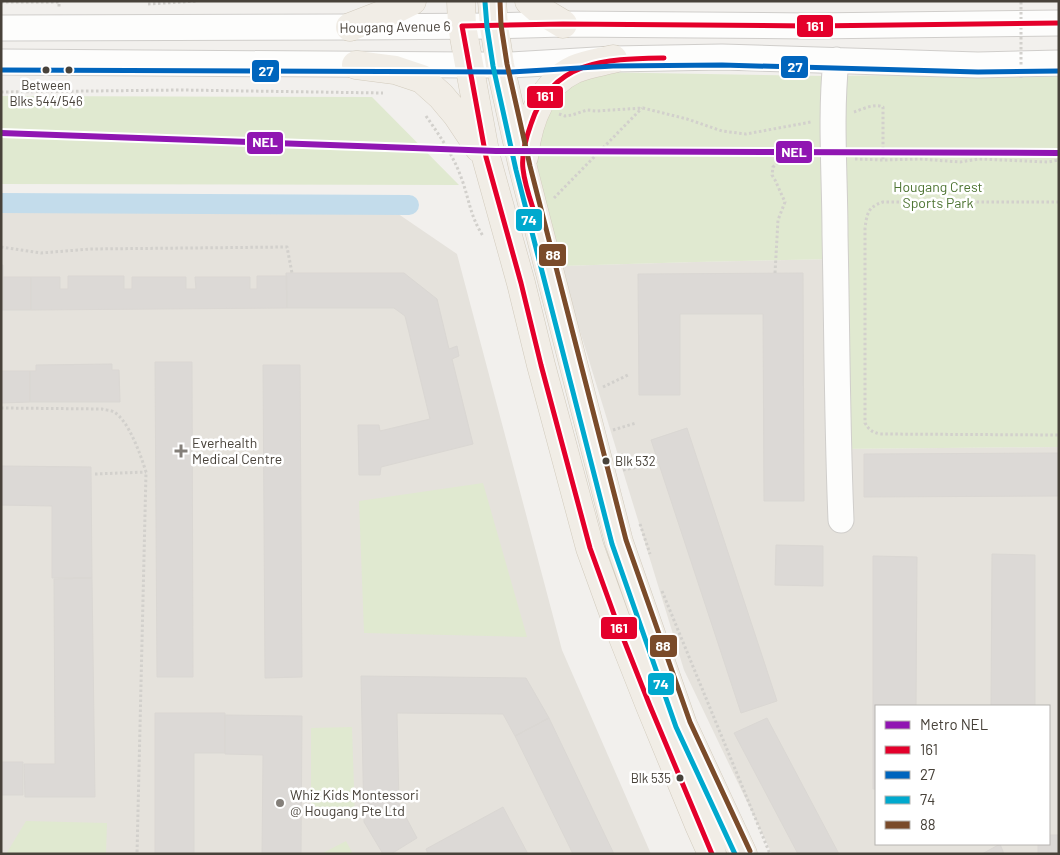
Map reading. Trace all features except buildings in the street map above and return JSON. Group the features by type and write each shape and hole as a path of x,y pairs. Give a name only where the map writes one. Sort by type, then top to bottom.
{"main road":[{"path":"350,27 412,1"},
{"path":"529,1 538,9 563,24"},
{"path":"461,14 486,157 590,548 650,706 712,854"},
{"path":"493,14 500,65 523,168 619,542 683,725 743,854"},
{"path":"523,168 528,131 539,103 550,88 578,68 613,59"},
{"path":"356,65 395,70 422,79 441,96 457,115 486,157"}],"street":[{"name":"Hougang Avenue 6","path":"1,28 350,27 461,14 493,14 563,24 811,26 987,12 1059,23"},
{"path":"4,73 356,65 500,65 613,59 722,57 978,65 1059,63"},
{"path":"836,60 832,119 841,520"}],"path":[{"path":"1,2 59,2 59,9"},
{"path":"1021,2 1021,78"},
{"path":"4,73 6,92"},
{"path":"1,92 181,90 384,93"},
{"path":"556,113 565,116 586,110 643,108 722,131 746,134 832,119 876,105 883,107 883,160"},
{"path":"550,191 552,200 643,108"},
{"path":"775,273 778,220 786,202 772,175 772,167 779,162 834,158 883,160 920,158 960,162 979,159 1048,162 1059,160"},
{"path":"1059,202 883,202 870,208 865,228 865,423 868,429 880,434 1059,435"},
{"path":"1,248 41,253 90,249 287,247 292,273"},
{"path":"602,387 630,374"},
{"path":"1,408 102,409 114,412 125,424 137,446 146,472 137,854"},
{"path":"610,422 614,438"},
{"path":"612,430 636,423"},
{"path":"620,462 625,479"},
{"path":"622,470 649,464"},
{"path":"95,474 146,472"},
{"path":"637,516 652,562"},
{"path":"662,589 770,854"}],"shaded area":[{"path":"391,209 457,254 562,650 651,854 1,854 1,211"},
{"path":"836,259 838,449 1059,447 1059,854 772,854 684,670 560,266"}],"green space":[{"name":"Hougang Crest Sports Park","path":"592,72 825,76 1059,73 1059,447 838,449 835,259 560,266 532,166 553,99"},
{"path":"1,96 372,97 459,185 1,184"},
{"path":"483,483 527,637 364,633 359,501"},
{"path":"352,727 355,819 311,817 311,728"},
{"path":"26,821 107,823 106,854 6,854"},
{"path":"346,841 353,854 321,854"}],"waterway":[{"path":"1,203 409,205"}],"metro line":[{"name":"NEL","path":"1,133 496,151 1059,153"}],"transit line":[{"name":"88","path":"500,1 501,25 507,64 530,166 626,540 690,722 750,851"},
{"name":"74","path":"485,2 493,66 516,170 612,544 676,727 735,854"},
{"name":"161","path":"712,854 650,706 590,548 486,157 462,26 563,24 811,26 1059,23"},
{"name":"161","path":"537,221 524,176 523,152 529,129 540,103 553,86 567,75 584,67 602,62 664,58"},
{"name":"27","path":"1,70 511,72 613,66 722,65 978,72 1059,71"}],"place":[{"name":"Between Blks 544/546","path":"46,70"},
{"name":"Everhealth Medical Centre","path":"181,451"},
{"name":"Blk 532","path":"606,461"},
{"name":"Blk 535","path":"680,778"},
{"name":"Whiz Kids Montessori @ Hougang Pte Ltd","path":"280,803"}]}
